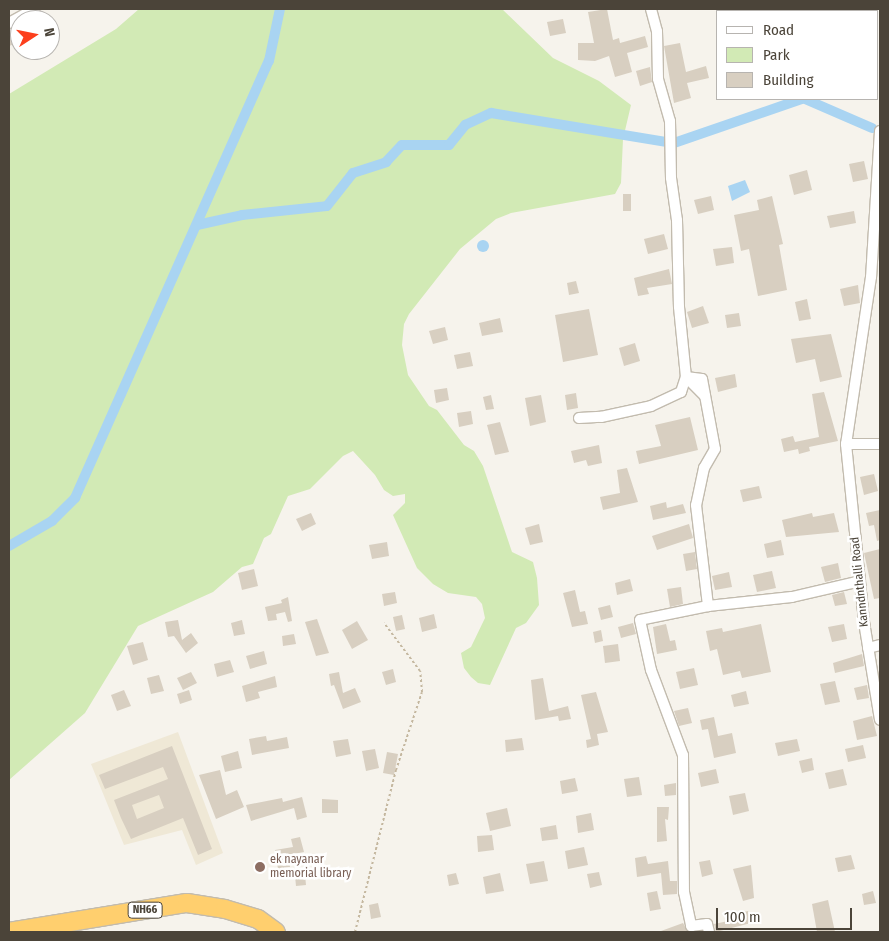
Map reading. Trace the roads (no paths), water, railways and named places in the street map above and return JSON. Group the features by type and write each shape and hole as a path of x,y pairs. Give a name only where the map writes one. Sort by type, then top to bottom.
{"highway":[{"name":"NH66","path":"9,932 187,903 225,909 258,919 276,932"}],"street":[{"path":"9,23 34,9"},
{"path":"579,418 601,417 652,406 681,392 686,377 679,307 677,220 671,178 670,121 658,79 657,31 651,9"},
{"name":"Kanndnthalli Road","path":"880,131 871,277 846,444 868,648 880,720"},
{"path":"686,377 702,379 715,449 704,468 696,505 708,606"},
{"path":"846,444 880,444"},
{"path":"709,932 707,924 691,926 684,892 683,755 651,670 640,620 708,606 792,597 860,581"},
{"path":"868,648 880,645"}],"water":[{"path":"745,180 750,192 732,201 728,186"},
{"path":"483,240 489,246 483,252 477,246"}],"waterway":[{"path":"9,546 52,521 75,498 269,61 280,9"},
{"path":"674,143 799,100"},
{"path":"807,100 872,128"},
{"path":"197,225 242,215 327,206 353,173 386,162 402,145 449,145 465,125 491,113 666,142"},
{"path":"649,138 663,141"}],"place":[{"name":"ek nayanar memorial library","path":"260,867"}]}
